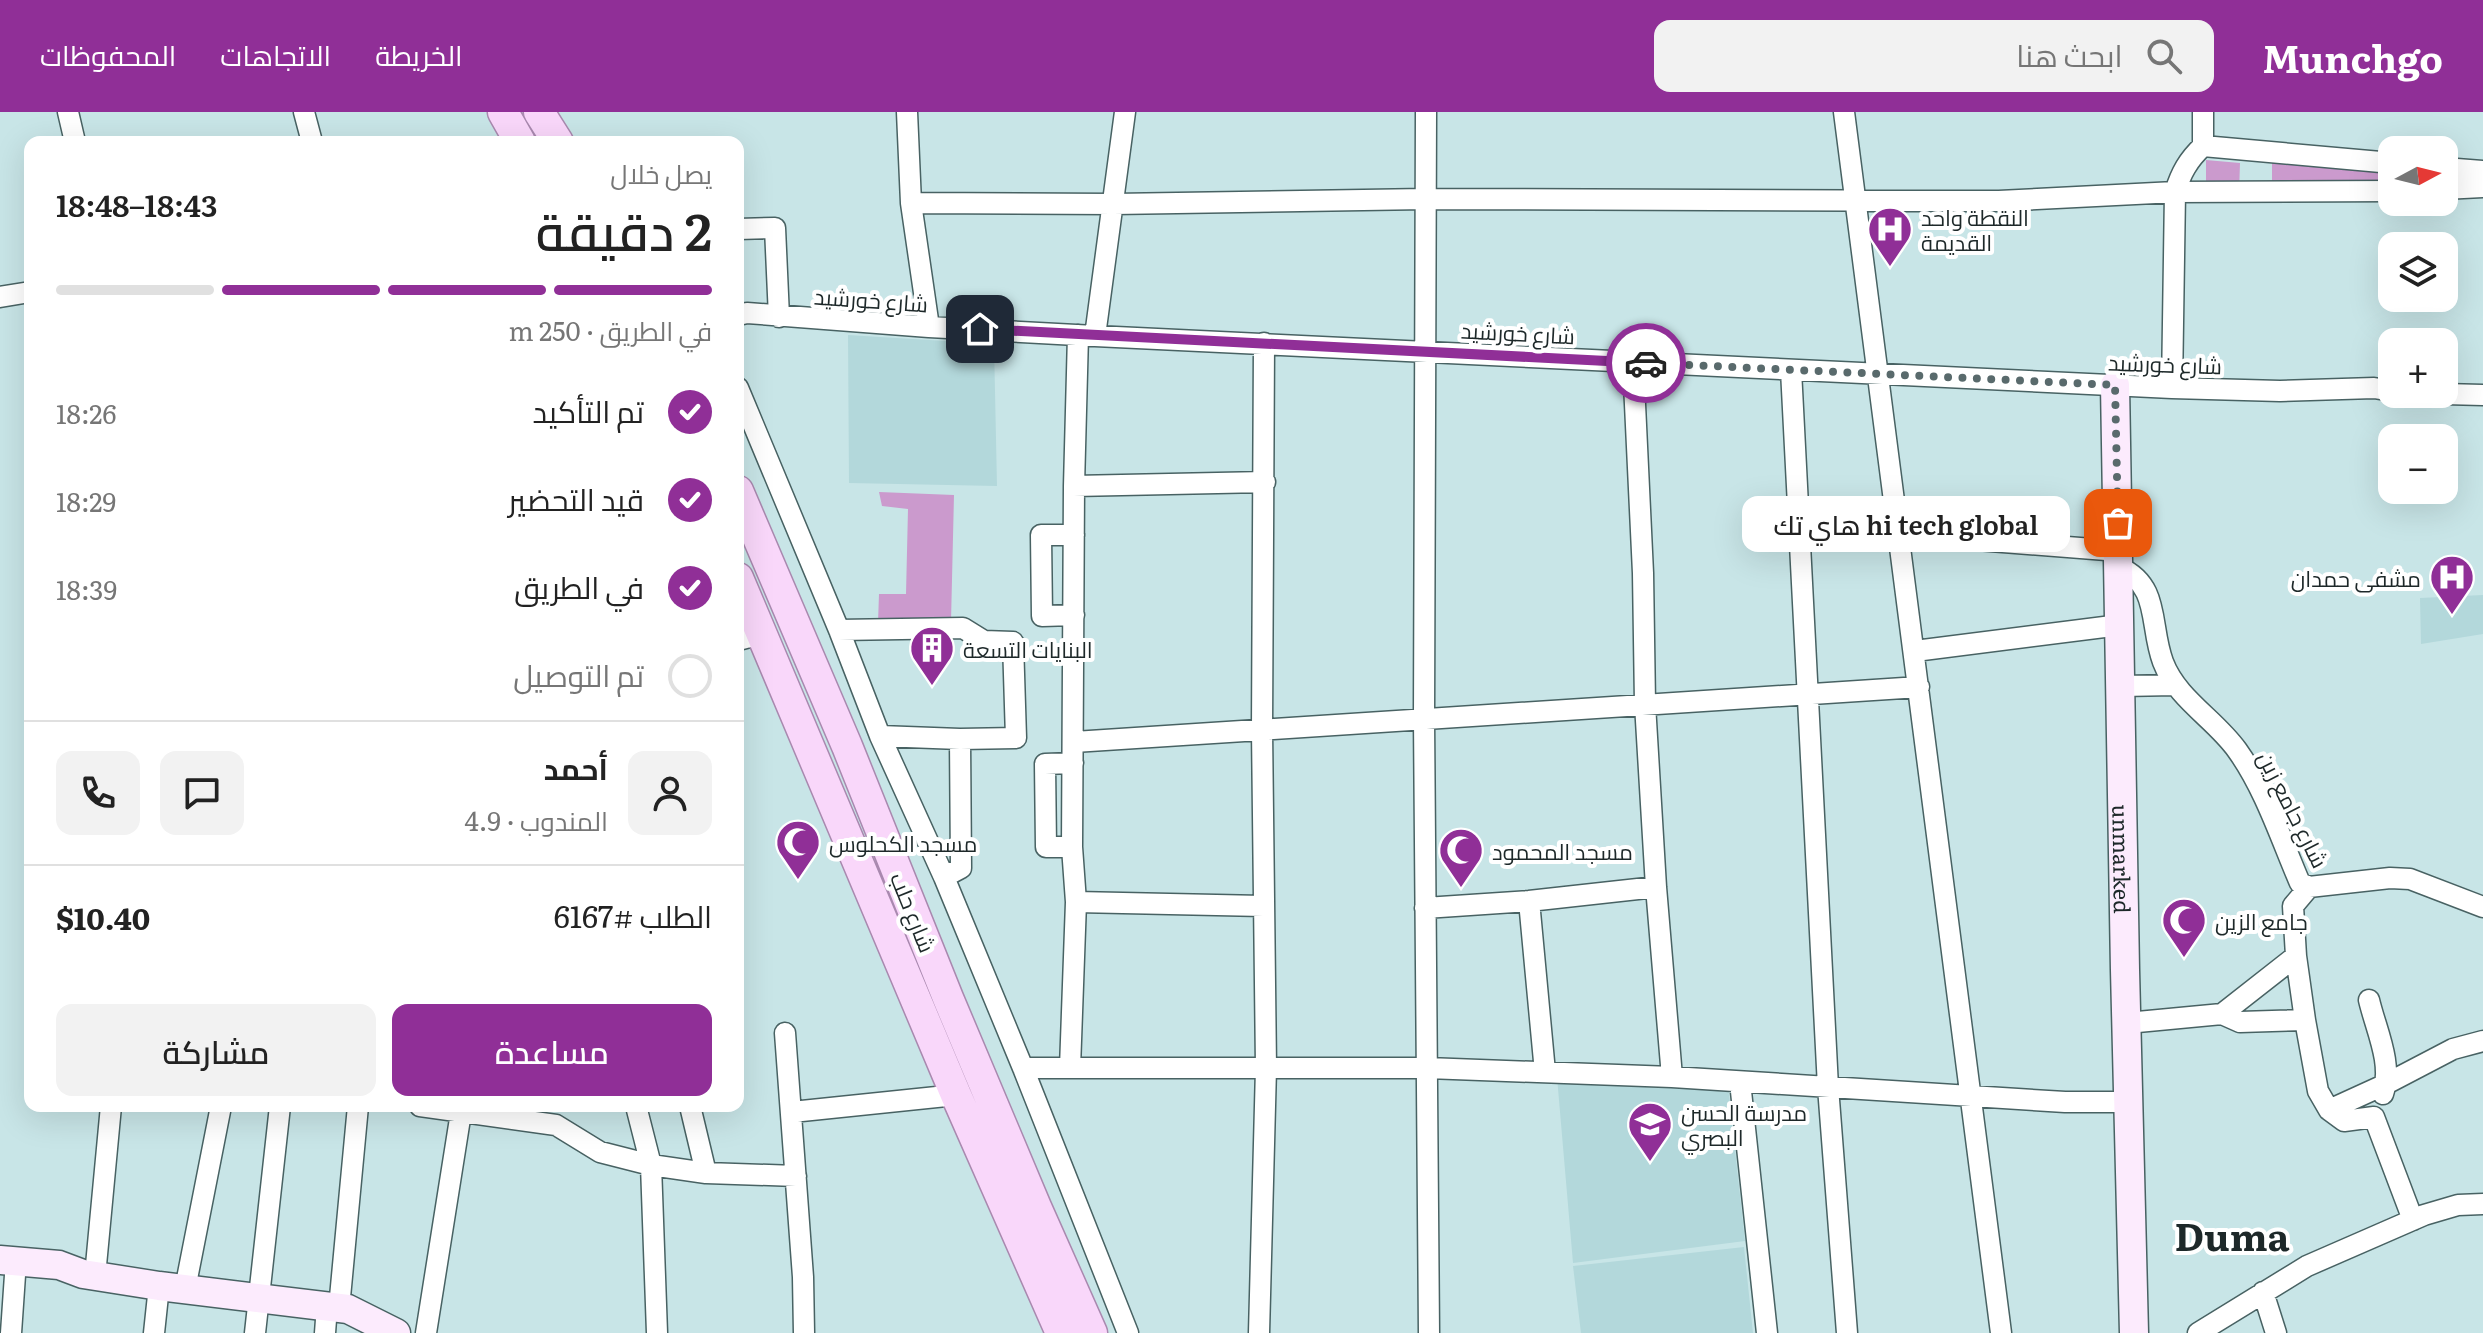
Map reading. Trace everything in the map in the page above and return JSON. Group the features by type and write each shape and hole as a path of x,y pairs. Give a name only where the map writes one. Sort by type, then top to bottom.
{"main road":[{"path":"503,112 517,136"},
{"path":"539,112 554,136"},
{"name":"شارع حلب","path":"744,505 847,746 948,998 1092,1333"},
{"name":"شارع حلب","path":"744,608 750,637 1061,1333"}],"street":[{"path":"68,112 74,136"},
{"path":"304,112 310,136"},
{"path":"907,112 911,203 929,327"},
{"path":"1070,1068 1076,902 1072,847 1074,486 1086,335 1114,204 1125,112"},
{"path":"1426,112 1424,719 1429,1333"},
{"path":"1844,112 2001,1333"},
{"path":"2172,388 2175,192 2182,170 2203,146 2203,112"},
{"path":"2203,146 2378,162"},
{"path":"2458,169 2483,171"},
{"path":"2458,188 2483,187"},
{"path":"911,203 1114,204 1425,199 1999,201 2175,192 2378,191"},
{"path":"744,229 775,228 779,317"},
{"path":"0,297 24,293"},
{"name":"شارع خورشيد","path":"744,315 2172,388 2280,391 2378,389"},
{"path":"1259,1333 1266,1068 1262,730 1264,343"},
{"path":"1633,362 1643,573 1645,704 1672,1077"},
{"path":"1791,370 1828,1087 1847,1333"},
{"name":"unmarked","path":"2115,385 2134,1333"},
{"path":"2458,394 2483,395"},
{"path":"744,402 880,736 944,877 1023,1068 1128,1333"},
{"path":"1074,486 1265,482"},
{"path":"1900,534 2119,559"},
{"path":"1074,535 1041,535 1042,616 1074,615"},
{"name":"شارع جامع زين","path":"2119,559 2144,586 2151,603 2163,661 2175,685 2238,751 2253,775 2300,883 2309,887 2390,878 2410,879 2483,907"},
{"path":"1915,651 2120,625"},
{"path":"839,630 963,628 984,641 1013,642 1016,738 880,736"},
{"path":"2121,686 2175,685"},
{"path":"1074,742 1919,687"},
{"path":"944,877 961,868 960,739"},
{"path":"1072,847 1046,847 1045,764 1073,763"},
{"path":"1425,908 1529,901 1656,887"},
{"path":"2309,887 2293,906 2296,956 2318,1091 2329,1110 2344,1121 2374,1117"},
{"path":"1529,901 1545,1072"},
{"path":"1076,902 1263,906"},
{"path":"2222,1014 2296,956"},
{"path":"2369,1000 2384,1052 2386,1084 2374,1117 2413,1220"},
{"path":"2127,1023 2222,1014 2240,1022 2305,1020"},
{"path":"785,1033 803,1277 804,1333"},
{"path":"2329,1110 2453,1049 2483,1041"},
{"path":"1023,1068 1427,1068 1672,1077 2065,1102 2128,1102"},
{"path":"1740,1082 1767,1333"},
{"path":"792,1112 956,1095"},
{"path":"89,1275 110,1112"},
{"path":"154,1333 172,1288 219,1112"},
{"path":"255,1333 279,1112"},
{"path":"330,1316 357,1112"},
{"path":"426,1333 462,1112"},
{"path":"501,1112 554,1116 600,1152 651,1165 706,1173 796,1176"},
{"path":"638,1112 651,1165 657,1333"},
{"path":"691,1112 706,1173"},
{"path":"2198,1333 2307,1266 2413,1220 2458,1205 2483,1204"},
{"path":"11,1333 5,1270 59,1279 89,1275 259,1298 330,1316 348,1309 396,1333"},
{"path":"2263,1292 2276,1333"}],"shaded area":[{"path":"2272,156 2378,166 2378,181 2272,182"},
{"path":"2206,160 2240,163 2239,193 2206,192"},
{"path":"848,335 994,344 997,486 849,483"},
{"path":"879,492 954,495 951,622 878,623 879,594 906,594 908,509 882,506"},
{"name":"مشفى حمدان","path":"2483,595 2483,634 2421,644 2420,598"},
{"name":"مدرسة الحسن البصري","path":"1557,1077 1728,1086 1745,1241 1573,1263"},
{"path":"1744,1247 1753,1333 1581,1333 1573,1266"}],"way so far":[{"path":"1646,363 2115,385 2118,523"}],"place":[{"name":"النقطة واحد القديمة","path":"1890,268"},
{"name":"hi tech global هاي تك","path":"2118,523"},
{"name":"مشفى حمدان","path":"2452,616"},
{"name":"البنايات التسعة","path":"932,687"},
{"name":"مسجد الكحلوس","path":"798,881"},
{"name":"مسجد المحمود","path":"1461,889"},
{"name":"جامع الزين","path":"2184,959"},
{"name":"مدرسة الحسن البصري","path":"1650,1163"}],"district":[{"name":"Duma","path":"2232,1234"}],"route":[{"path":"980,329 1646,363"}]}
